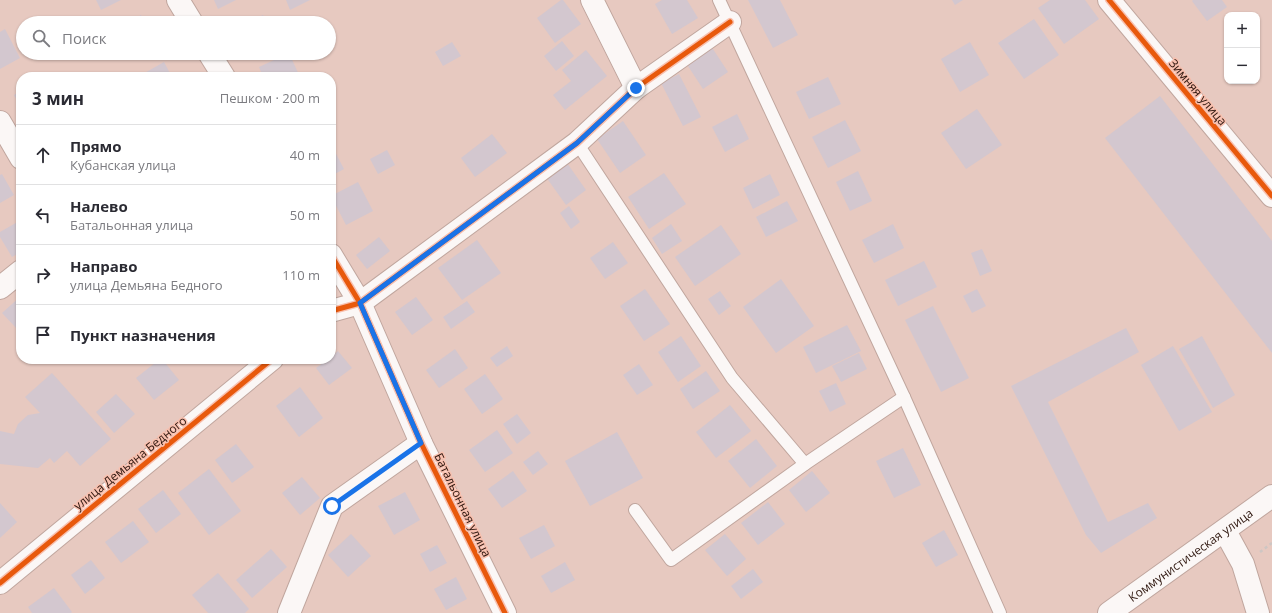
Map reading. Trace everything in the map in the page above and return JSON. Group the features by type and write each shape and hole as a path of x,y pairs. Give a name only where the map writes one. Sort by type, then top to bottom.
{"street":[{"path":"178,0 188,16"},
{"path":"592,0 636,88"},
{"name":"Зимняя улица","path":"1108,0 1272,196"},
{"path":"336,310 360,303 577,143 636,88 730,22"},
{"path":"213,60 221,72"},
{"path":"0,122 16,149"},
{"name":"Батальонная улица","path":"336,263 360,303 421,443 505,613"},
{"path":"0,288 16,274"},
{"name":"улица Демьяна Бедного","path":"0,583 266,364"},
{"path":"289,613 332,506 421,443"},
{"name":"Коммунистическая улица","path":"1109,613 1272,496"},
{"path":"1225,531 1243,564 1258,613"}],"lane":[{"path":"719,0 904,397 1000,613"},
{"path":"577,143 732,378 805,464"},
{"path":"635,510 671,560 805,464 904,397"}],"building":[{"path":"96,0 121,0 101,10"},
{"path":"214,0 236,0 218,9"},
{"path":"286,0 310,0 290,10"},
{"path":"563,0 581,24 555,43 537,18"},
{"path":"662,0 687,0 698,18 672,34 655,4"},
{"path":"748,0 780,0 798,35 773,48"},
{"path":"952,0 963,0 955,5"},
{"path":"1050,0 1085,0 1099,19 1064,44 1038,8"},
{"path":"1222,0 1227,7 1207,21 1192,1"},
{"path":"1034,19 1059,55 1024,79 998,43"},
{"path":"5,29 16,50 16,60 0,69 0,32"},
{"path":"562,41 574,56 556,71 544,56"},
{"path":"452,42 461,56 443,66 435,52"},
{"path":"970,42 989,75 960,92 941,59"},
{"path":"711,46 728,72 703,89 686,63"},
{"path":"586,50 607,76 565,110 553,95 571,81 562,70"},
{"path":"274,60 292,60 298,72 261,72 259,67"},
{"path":"164,62 169,72 146,72"},
{"path":"679,74 701,117 683,126 661,83"},
{"path":"828,77 841,104 809,119 796,92"},
{"path":"1160,96 1272,241 1272,353 1105,138"},
{"path":"977,109 1002,145 966,169 941,133"},
{"path":"737,114 749,139 725,152 712,127"},
{"path":"845,120 861,151 828,168 812,137"},
{"path":"623,121 646,155 620,173 597,139"},
{"path":"492,134 507,153 475,177 461,158"},
{"path":"387,150 395,165 378,174 370,159"},
{"path":"336,154 344,169 336,173"},
{"path":"567,163 586,190 566,205 546,177"},
{"path":"858,171 872,201 850,211 836,182"},
{"path":"664,173 686,204 649,229 628,197"},
{"path":"2,174 14,195 0,203 0,175"},
{"path":"770,174 780,195 753,209 743,188"},
{"path":"358,182 373,211 346,225 336,206 336,193"},
{"path":"787,201 798,221 766,237 756,217"},
{"path":"569,206 580,222 571,229 560,213"},
{"path":"16,223 16,255 12,257 0,237 0,232"},
{"path":"671,224 682,241 662,254 652,238"},
{"path":"893,224 904,248 874,263 862,240"},
{"path":"721,225 741,254 695,286 675,257"},
{"path":"379,237 390,251 367,269 356,255"},
{"path":"477,240 501,273 462,300 438,268"},
{"path":"613,242 628,263 605,279 590,258"},
{"path":"982,249 992,271 980,276 971,253"},
{"path":"924,261 937,287 898,306 885,280"},
{"path":"781,279 814,326 776,353 743,307"},
{"path":"645,289 670,324 644,341 620,306"},
{"path":"977,289 986,306 972,313 963,296"},
{"path":"720,291 731,306 719,315 708,299"},
{"path":"416,297 433,320 412,335 395,312"},
{"path":"16,300 16,328 2,313"},
{"path":"467,301 475,312 451,329 443,317"},
{"path":"933,306 969,378 941,392 905,320"},
{"path":"847,325 861,351 816,373 803,347"},
{"path":"1126,328 1139,352 1048,402 1108,522 1148,503 1157,518 1101,553 1086,535 1011,386"},
{"path":"681,336 701,366 678,382 658,352"},
{"path":"1202,336 1235,395 1213,408 1179,349"},
{"path":"507,346 513,356 497,367 490,358"},
{"path":"1173,346 1212,412 1179,431 1141,365"},
{"path":"455,349 468,368 439,388 426,370"},
{"path":"338,351 352,368 329,385 316,368 321,364 336,364 336,353"},
{"path":"859,353 867,369 841,382 832,366"},
{"path":"154,364 166,364 179,380 154,400 136,378"},
{"path":"639,364 653,385 637,395 623,375"},
{"path":"706,371 720,391 693,409 680,389"},
{"path":"52,373 111,439 80,466 67,451 54,463 50,458 38,468 0,464 0,431 14,434 18,424 28,415 40,413 25,397"},
{"path":"485,374 503,399 482,414 464,389"},
{"path":"836,383 846,404 830,412 819,391"},
{"path":"300,387 323,418 299,437 276,406"},
{"path":"116,394 135,414 114,433 96,412"},
{"path":"730,405 751,431 716,458 696,432"},
{"path":"517,414 531,433 517,444 503,424"},
{"path":"497,430 513,453 485,472 469,450"},
{"path":"617,432 643,478 590,506 565,461"},
{"path":"756,439 777,466 750,488 728,461"},
{"path":"236,444 254,467 232,483 215,460"},
{"path":"903,448 921,485 894,498 876,461"},
{"path":"538,451 548,464 533,475 523,462"},
{"path":"209,469 241,511 209,535 178,493"},
{"path":"513,471 527,491 502,508 488,489"},
{"path":"812,471 830,493 806,512 789,490"},
{"path":"302,477 320,498 300,515 282,493"},
{"path":"163,490 181,514 156,533 138,509"},
{"path":"405,492 420,520 394,535 378,506"},
{"path":"768,502 785,524 758,545 741,523"},
{"path":"0,503 17,522 0,538"},
{"path":"133,521 149,542 121,563 105,542"},
{"path":"544,525 555,546 531,559 519,538"},
{"path":"944,530 958,555 936,567 922,543"},
{"path":"351,534 371,556 348,577 328,555"},
{"path":"725,534 746,559 727,576 705,550"},
{"path":"437,545 447,563 430,572 420,554"},
{"path":"271,549 287,567 252,598 236,580"},
{"path":"91,560 105,578 85,594 71,575"},
{"path":"565,562 575,580 551,593 541,576"},
{"path":"753,569 763,582 741,599 731,586"},
{"path":"218,573 249,609 245,613 208,613 192,595"},
{"path":"456,577 467,599 446,610 434,589"},
{"path":"54,588 72,612 32,613 28,607"}],"cycle path":[{"path":"1109,0 1272,196"},
{"path":"336,310 360,303 577,143 636,88 730,22"},
{"path":"336,263 360,303 421,443 505,613"},
{"path":"0,583 266,364"}],"route":[{"path":"332,506 421,443 360,303 577,143 636,88"}]}
